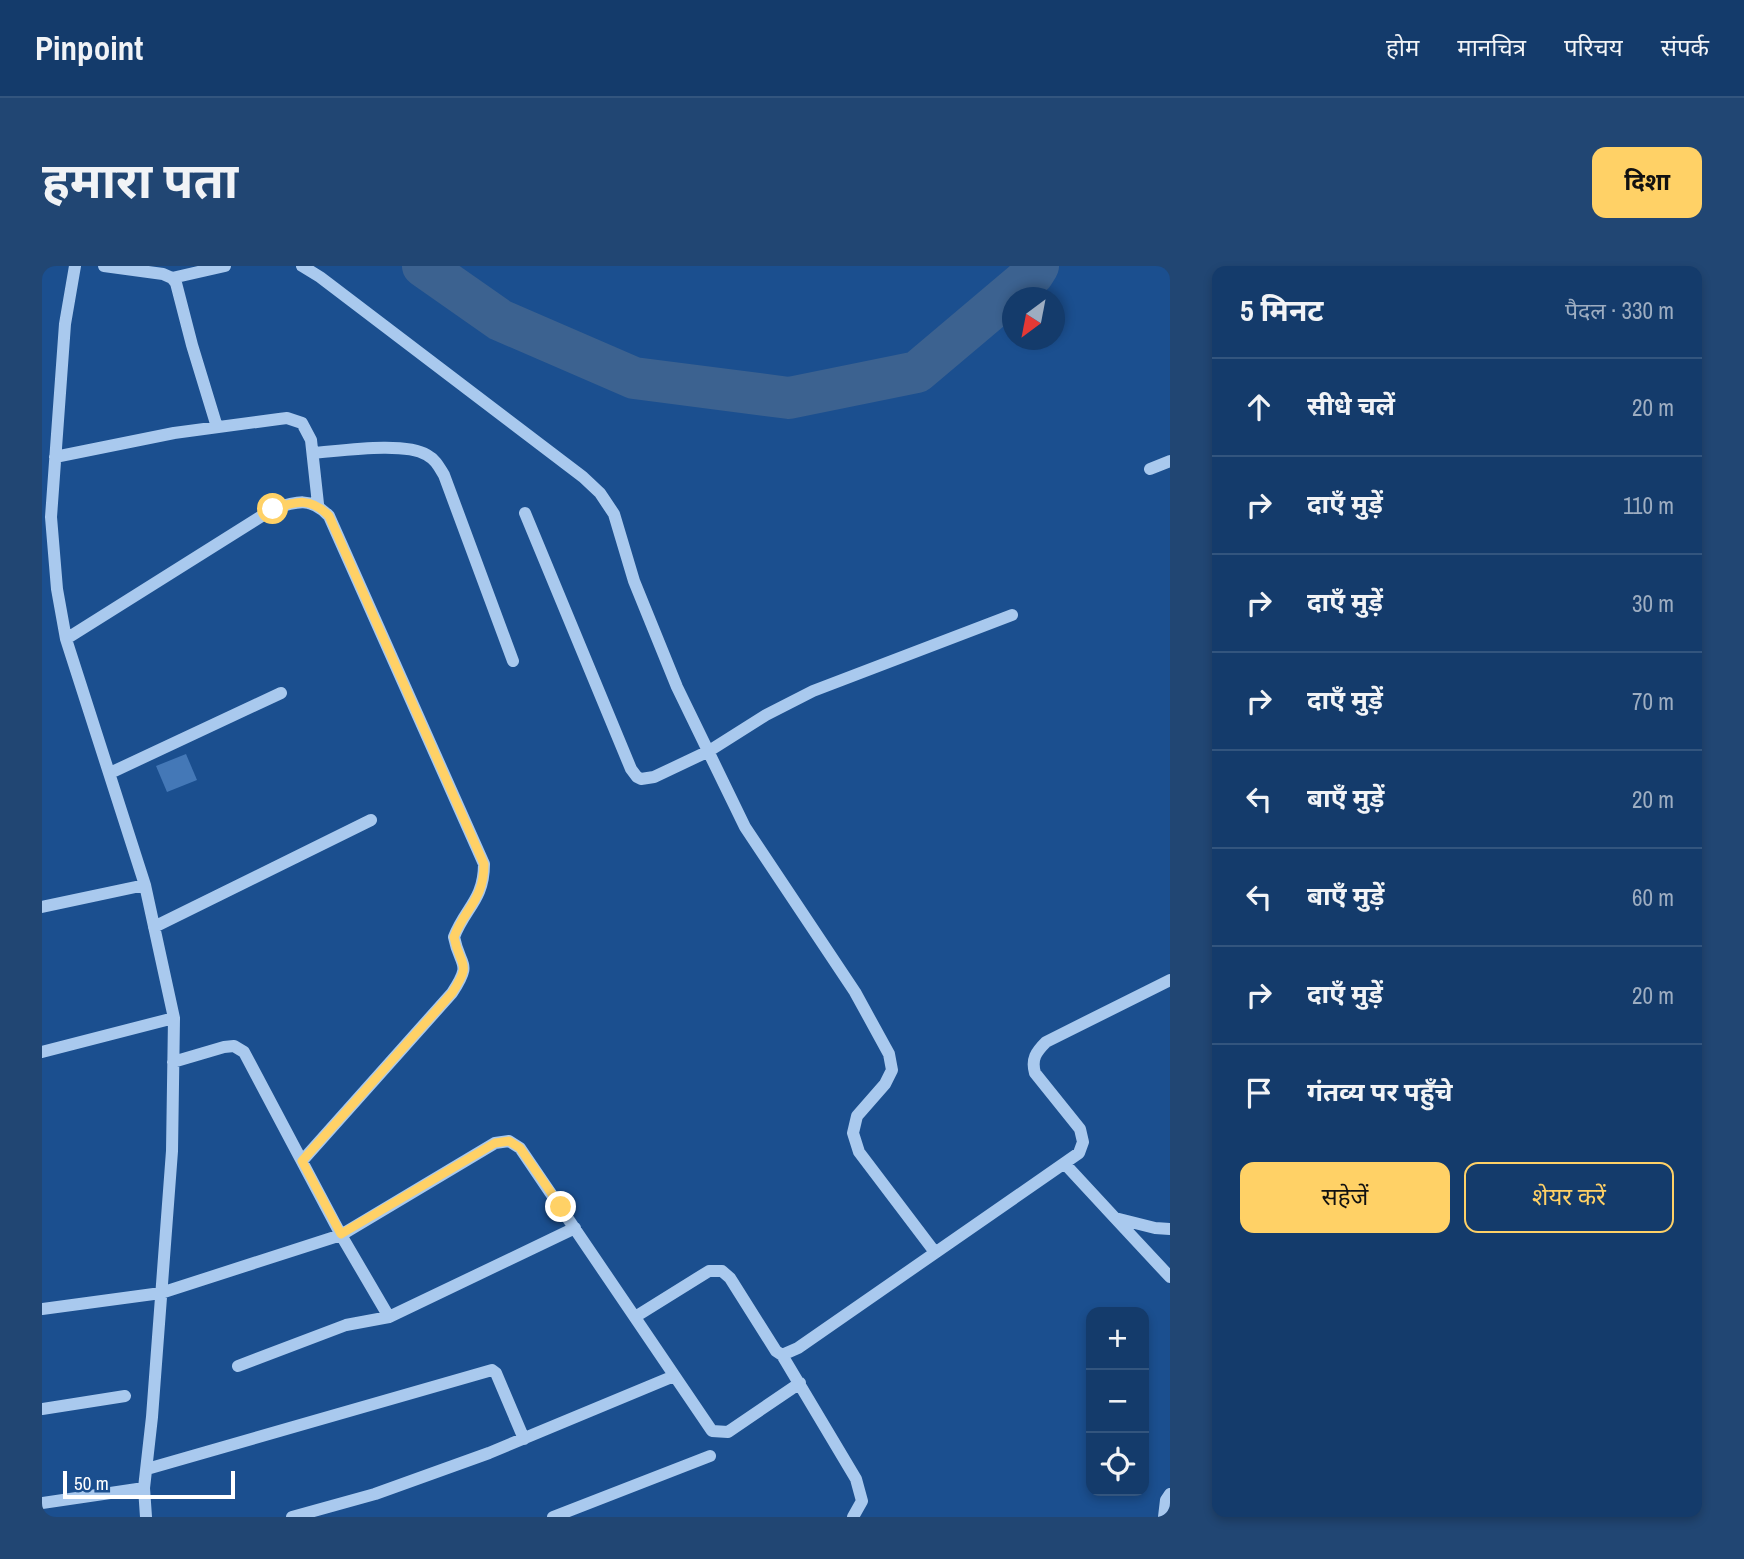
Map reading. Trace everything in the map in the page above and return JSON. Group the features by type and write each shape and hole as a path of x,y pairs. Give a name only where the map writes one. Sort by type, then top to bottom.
{"street":[{"path":"75,266 65,324 48,549 66,639 145,885 174,1018 172,1151 144,1488 146,1517"},
{"path":"104,266 163,274 176,283 217,427"},
{"path":"172,278 225,266"},
{"path":"302,266 583,477 600,493 614,514 639,592 677,687 745,827 855,992 889,1054 892,1070 885,1084 857,1116 853,1133 859,1152 934,1251"},
{"path":"55,457 217,427 279,419 302,423 307,429 313,453 318,504 329,516 484,864 484,879 476,901 454,937 465,964 464,974 452,993 302,1161"},
{"path":"42,438 57,433"},
{"path":"313,453 402,447 425,453 436,462 444,475 513,661"},
{"path":"1150,469 1170,461"},
{"path":"66,639 273,509 303,502 318,504"},
{"path":"525,513 631,769 636,777 646,780 709,751 766,715 813,691 1012,615"},
{"path":"110,773 281,692"},
{"path":"154,926 371,820"},
{"path":"42,907 145,885"},
{"path":"782,1355 798,1348 934,1251 1079,1153 1083,1142 1080,1129 1035,1073 1032,1064 1035,1053 1046,1042 1170,980"},
{"path":"42,1052 174,1018"},
{"path":"173,1062 224,1047 234,1046 244,1052 341,1234 389,1317"},
{"path":"42,1310 161,1293 341,1234 495,1143 509,1141 520,1148 712,1431 728,1432 800,1383"},
{"path":"1065,1164 1170,1277"},
{"path":"1115,1218 1170,1229"},
{"path":"238,1366 346,1325 389,1317 575,1228"},
{"path":"635,1317 709,1272 722,1271 730,1278 771,1346 782,1355 800,1383 860,1490 862,1501 853,1517"},
{"path":"146,1469 492,1370 496,1373 524,1439"},
{"path":"292,1517 375,1494 489,1453 674,1376"},
{"path":"42,1409 125,1396"},
{"path":"554,1517 710,1456"},
{"path":"42,1503 144,1488"},
{"path":"1164,1517 1166,1500 1170,1494"}],"building":[{"path":"186,754 197,780 167,792 156,766"}],"waterway":[{"path":"423,266 500,320 634,378 789,398 917,372 1033,274 1038,266"}],"route":[{"path":"273,509 289,503 303,502 318,504 329,516 484,864 484,879 476,901 454,937 465,964 464,974 452,993 302,1161 341,1234 495,1143 509,1141 520,1148 561,1207"}]}
